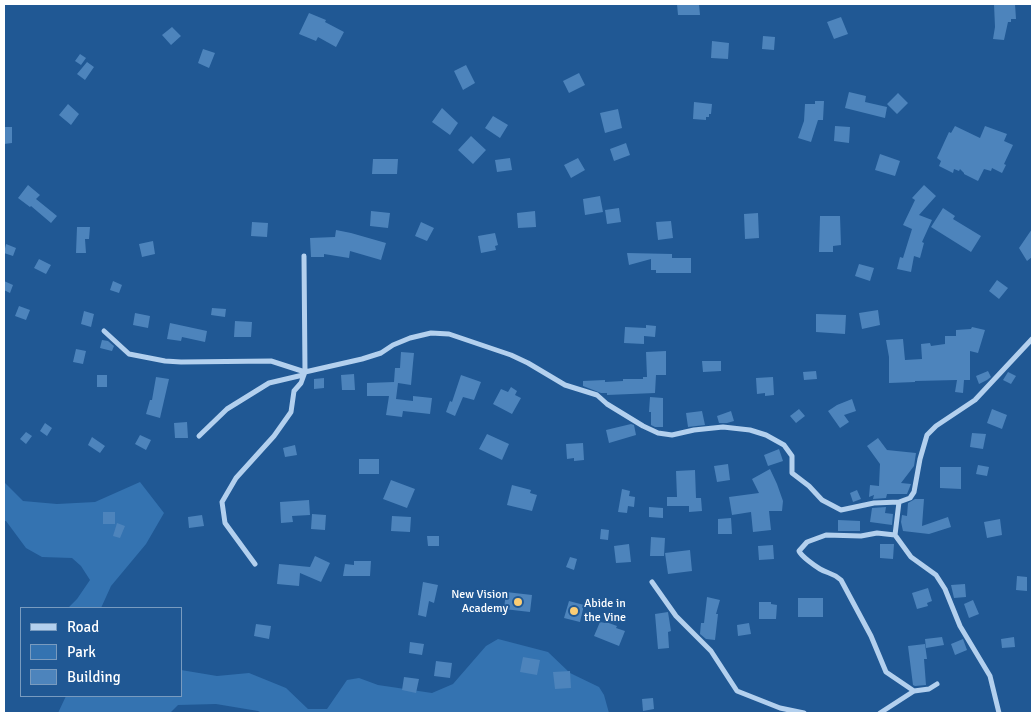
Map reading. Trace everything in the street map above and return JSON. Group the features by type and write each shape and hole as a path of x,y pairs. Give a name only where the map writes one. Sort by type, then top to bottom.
{"street":[{"path":"255,564 225,523 222,502 236,478 274,436 291,412 294,391 301,383 304,373 304,256"},
{"path":"104,330 129,354 181,362 271,361 304,373"},
{"path":"198,436 227,409 270,383 381,353 393,345 410,338 431,333 449,334 511,354 528,362 565,385 597,395 607,404 658,433 672,435 694,430 723,427 750,430 766,435 784,445 792,456 792,473 809,486 822,500 841,510 874,503 899,502 910,498 914,492 927,435 936,426 975,400 1032,339"},
{"path":"899,502 895,535 911,557 936,575 945,589 960,626 990,676 998,713"},
{"path":"895,535 877,533 861,536 826,535 807,542 799,551 801,555 821,570 833,574 841,580 871,636 886,672 914,691"},
{"path":"652,582 676,616 711,651 737,691 780,708 804,713"},
{"path":"880,713 914,691 929,689 937,684"}],"green space":[{"path":"4,482 23,501 57,504 95,502 140,482 164,513 146,544 111,586 101,607 69,607 90,580 81,566 72,558 42,557 26,548 6,521 4,521"},
{"path":"498,639 548,652 570,673 599,687 604,695 609,713 262,713 216,704 178,705 170,713 58,713 66,697 182,697 182,670 217,676 249,673 286,688 308,709 327,709 347,680 359,678 378,685 432,693 453,684 486,646"}],"building":[{"path":"677,4 699,4 700,15 678,15"},
{"path":"994,4 1015,4 1016,19 1011,19 1011,22 1008,22 1004,40 993,39 995,27"},
{"path":"309,13 326,20 325,22 344,32 336,47 318,37 316,41 299,34"},
{"path":"841,17 848,34 834,39 827,22"},
{"path":"172,27 181,36 171,45 162,35"},
{"path":"763,36 775,37 774,50 762,49"},
{"path":"712,41 729,43 728,59 711,58"},
{"path":"203,49 215,53 209,68 198,63"},
{"path":"80,54 86,58 81,65 75,61"},
{"path":"87,62 94,67 85,80 77,74"},
{"path":"466,65 475,83 463,90 454,71"},
{"path":"579,73 585,85 569,93 563,81"},
{"path":"849,92 866,96 865,102 887,107 885,118 845,108"},
{"path":"898,93 908,103 897,114 887,104"},
{"path":"815,101 824,101 823,120 818,120 811,142 798,138 804,121 805,104 815,104"},
{"path":"694,102 712,104 711,114 709,114 709,117 706,117 706,120 693,119"},
{"path":"68,104 79,114 71,125 59,115"},
{"path":"442,108 458,123 450,135 432,122"},
{"path":"618,109 622,128 605,133 600,113"},
{"path":"493,116 508,125 500,138 485,128"},
{"path":"835,126 850,127 849,143 834,141"},
{"path":"955,126 980,138 985,126 1007,134 1004,141 1013,145 1002,173 992,168 991,171 984,169 978,181 964,174 960,169 959,171 954,169 953,173 939,166 941,161 937,158 949,132 951,133"},
{"path":"4,127 12,127 12,143 4,144"},
{"path":"471,136 486,150 473,164 458,150"},
{"path":"626,143 630,155 614,161 610,149"},
{"path":"880,154 900,161 895,176 875,170"},
{"path":"510,158 512,170 497,172 495,160"},
{"path":"578,158 585,170 571,178 564,165"},
{"path":"373,159 398,159 397,174 372,174"},
{"path":"28,185 40,195 36,199 57,216 51,223 18,198"},
{"path":"924,185 936,196 919,215 932,220 922,242 924,243 920,258 914,256 911,272 897,269 900,257 903,258 912,229 903,225 915,200 912,198"},
{"path":"600,196 603,212 585,215 583,199"},
{"path":"619,208 621,222 607,224 605,210"},
{"path":"943,208 955,216 953,219 981,236 971,252 931,227"},
{"path":"371,211 390,213 388,228 370,226"},
{"path":"535,211 536,227 518,228 517,213"},
{"path":"758,213 759,238 745,239 744,214"},
{"path":"820,216 840,216 841,245 833,246 833,252 819,252"},
{"path":"671,221 673,238 658,240 656,222"},
{"path":"252,222 268,223 267,237 251,236"},
{"path":"421,222 434,228 427,241 415,236"},
{"path":"77,227 90,227 89,239 85,239 86,253 76,253"},
{"path":"1032,229 1032,257 1027,261 1019,248"},
{"path":"336,230 386,243 381,260 350,251 349,258 324,254 324,257 311,257 310,238 335,237"},
{"path":"495,233 498,245 495,246 496,250 481,253 478,236"},
{"path":"153,241 155,254 142,257 139,244"},
{"path":"6,244 16,248 13,256 4,253"},
{"path":"627,253 672,254 672,258 691,258 691,273 656,273 656,270 651,270 651,259 629,265"},
{"path":"39,259 51,265 46,274 34,268"},
{"path":"859,264 874,268 870,281 855,276"},
{"path":"997,280 1008,288 999,299 989,291"},
{"path":"4,281 13,285 10,293 4,290"},
{"path":"113,281 122,285 119,293 110,290"},
{"path":"19,306 30,310 26,320 15,316"},
{"path":"212,308 226,309 225,317 211,315"},
{"path":"878,310 880,325 862,329 859,313"},
{"path":"84,311 94,314 91,327 81,324"},
{"path":"135,313 150,316 148,328 133,325"},
{"path":"816,314 846,315 845,334 816,332"},
{"path":"235,321 252,322 251,337 234,337"},
{"path":"170,323 207,331 205,342 182,337 181,341 167,339"},
{"path":"646,325 656,326 655,337 644,336 644,344 624,343 625,327 646,328"},
{"path":"972,327 985,330 978,353 970,351 970,380 964,380 963,393 955,392 957,380 889,383 889,357 886,340 903,339 905,360 922,359 921,344 930,343 931,346 945,344 945,336 956,336 956,330 971,329"},
{"path":"102,340 108,341 114,346 112,351 100,348"},
{"path":"76,349 86,351 83,364 73,362"},
{"path":"666,351 666,375 656,375 655,393 607,395 607,393 601,393 583,386 583,381 605,380 605,382 623,381 623,379 643,379 643,377 647,377 646,352"},
{"path":"401,352 414,353 411,385 398,383 396,399 413,401 413,396 432,398 430,414 403,411 402,417 386,415 389,396 367,396 367,383 394,382 395,368 400,368"},
{"path":"702,361 721,361 721,371 703,372"},
{"path":"816,371 817,379 804,380 803,372"},
{"path":"988,371 991,377 979,384 976,376"},
{"path":"1008,372 1016,376 1011,384 1003,380"},
{"path":"354,374 355,390 342,390 341,375"},
{"path":"97,375 107,375 107,387 97,387"},
{"path":"461,375 481,382 474,400 463,397 455,416 446,412 450,401 452,402"},
{"path":"156,377 169,379 160,418 146,414 150,400 152,400"},
{"path":"773,377 774,395 765,396 765,393 757,394 756,378"},
{"path":"324,378 324,388 314,389 314,379"},
{"path":"511,387 517,391 515,395 521,398 512,414 493,404 501,389 508,392"},
{"path":"650,397 663,398 663,427 651,425 651,412 649,412"},
{"path":"852,399 856,411 844,415 849,422 840,428 828,411"},
{"path":"799,409 805,416 796,423 790,416"},
{"path":"992,409 1007,415 1002,429 987,423"},
{"path":"702,411 705,425 688,427 686,413"},
{"path":"731,411 734,421 719,423 717,416"},
{"path":"187,422 188,438 175,438 174,423"},
{"path":"45,423 52,428 47,436 40,431"},
{"path":"631,424 634,425 636,435 609,443 606,430"},
{"path":"26,432 32,436 26,444 20,439"},
{"path":"972,433 986,434 983,449 970,447"},
{"path":"487,434 509,444 502,460 479,449"},
{"path":"140,435 151,440 146,450 135,444"},
{"path":"92,437 105,446 100,453 88,445"},
{"path":"878,438 887,450 916,453 914,466 901,483 911,484 907,494 887,494 886,498 873,499 874,495 869,497 870,485 879,486 880,464 867,446"},
{"path":"583,443 584,460 574,461 574,458 567,459 566,444"},
{"path":"295,445 297,455 285,457 283,448"},
{"path":"779,449 783,461 768,466 764,455"},
{"path":"359,459 379,459 379,474 359,474"},
{"path":"728,464 730,480 717,482 714,466"},
{"path":"978,465 989,467 987,476 976,474"},
{"path":"940,467 961,467 961,489 940,488"},
{"path":"770,469 783,501 782,511 769,511 771,530 753,532 751,512 732,515 729,497 759,493 752,479"},
{"path":"695,470 696,498 701,498 702,511 689,512 689,506 667,506 667,497 677,497 676,471"},
{"path":"391,480 415,489 407,508 383,499"},
{"path":"512,485 531,490 530,493 537,495 532,511 507,505"},
{"path":"622,489 630,491 629,496 635,497 634,507 628,506 627,513 618,512"},
{"path":"857,490 861,499 853,502 850,493"},
{"path":"915,499 924,499 922,526 948,517 951,527 929,534 903,531 902,515 907,516 908,503"},
{"path":"309,500 310,515 292,516 293,522 281,523 280,502"},
{"path":"649,507 663,508 663,518 649,517"},
{"path":"886,507 885,513 893,514 892,525 870,522 872,508"},
{"path":"103,512 115,512 115,524 103,524"},
{"path":"312,514 326,515 325,530 311,529"},
{"path":"202,515 204,526 189,528 188,517"},
{"path":"392,516 411,517 410,532 391,531"},
{"path":"731,518 732,534 718,534 718,519"},
{"path":"1000,519 1002,535 987,538 984,522"},
{"path":"838,520 860,521 860,531 838,531"},
{"path":"117,523 125,526 120,538 113,536"},
{"path":"601,529 609,530 608,540 600,539"},
{"path":"427,536 439,536 439,546 428,546"},
{"path":"651,537 665,538 664,556 650,556"},
{"path":"629,544 631,562 616,563 614,546"},
{"path":"880,544 894,544 893,559 880,558"},
{"path":"773,545 774,559 759,560 758,546"},
{"path":"690,550 692,571 668,574 665,553"},
{"path":"315,556 330,563 321,582 300,573 299,586 277,584 279,564 310,567"},
{"path":"570,557 577,559 574,570 566,567"},
{"path":"354,561 371,561 370,576 343,576 345,564 354,565"},
{"path":"1017,576 1027,577 1027,591 1016,590"},
{"path":"423,582 438,585 434,603 429,601 426,617 418,615"},
{"path":"965,584 966,597 954,598 951,585"},
{"path":"928,588 932,601 927,603 928,606 917,609 912,593"},
{"name":"New Vision Academy","path":"506,592 532,595 530,612 504,609"},
{"path":"707,597 720,600 716,614 718,614 715,640 706,639 700,634 701,623 704,623"},
{"path":"798,598 823,598 823,617 798,617"},
{"path":"973,600 979,614 969,618 964,604"},
{"name":"Abide in the Vine","path":"569,601 584,605 580,622 564,618"},
{"path":"759,602 771,602 771,604 777,605 776,619 759,619"},
{"path":"668,612 671,631 668,632 669,648 658,649 655,614"},
{"path":"600,622 606,622 625,631 619,646 594,636"},
{"path":"749,623 751,634 738,636 737,625"},
{"path":"256,624 271,626 269,639 254,636"},
{"path":"942,637 944,645 926,648 925,639"},
{"path":"1014,637 1015,647 1002,648 1001,639"},
{"path":"963,639 967,650 955,655 951,644"},
{"path":"410,642 424,644 422,655 409,653"},
{"path":"925,644 927,659 924,659 926,685 915,686 913,685 908,646"},
{"path":"523,657 540,660 537,675 520,672"},
{"path":"436,661 452,663 450,678 434,676"},
{"path":"570,671 571,688 555,689 553,672"},
{"path":"404,677 419,679 416,693 402,690"},
{"path":"653,698 654,709 643,711 642,699"}],"place":[{"name":"New Vision Academy","path":"518,602"},
{"name":"Abide in the Vine","path":"574,611"}]}
